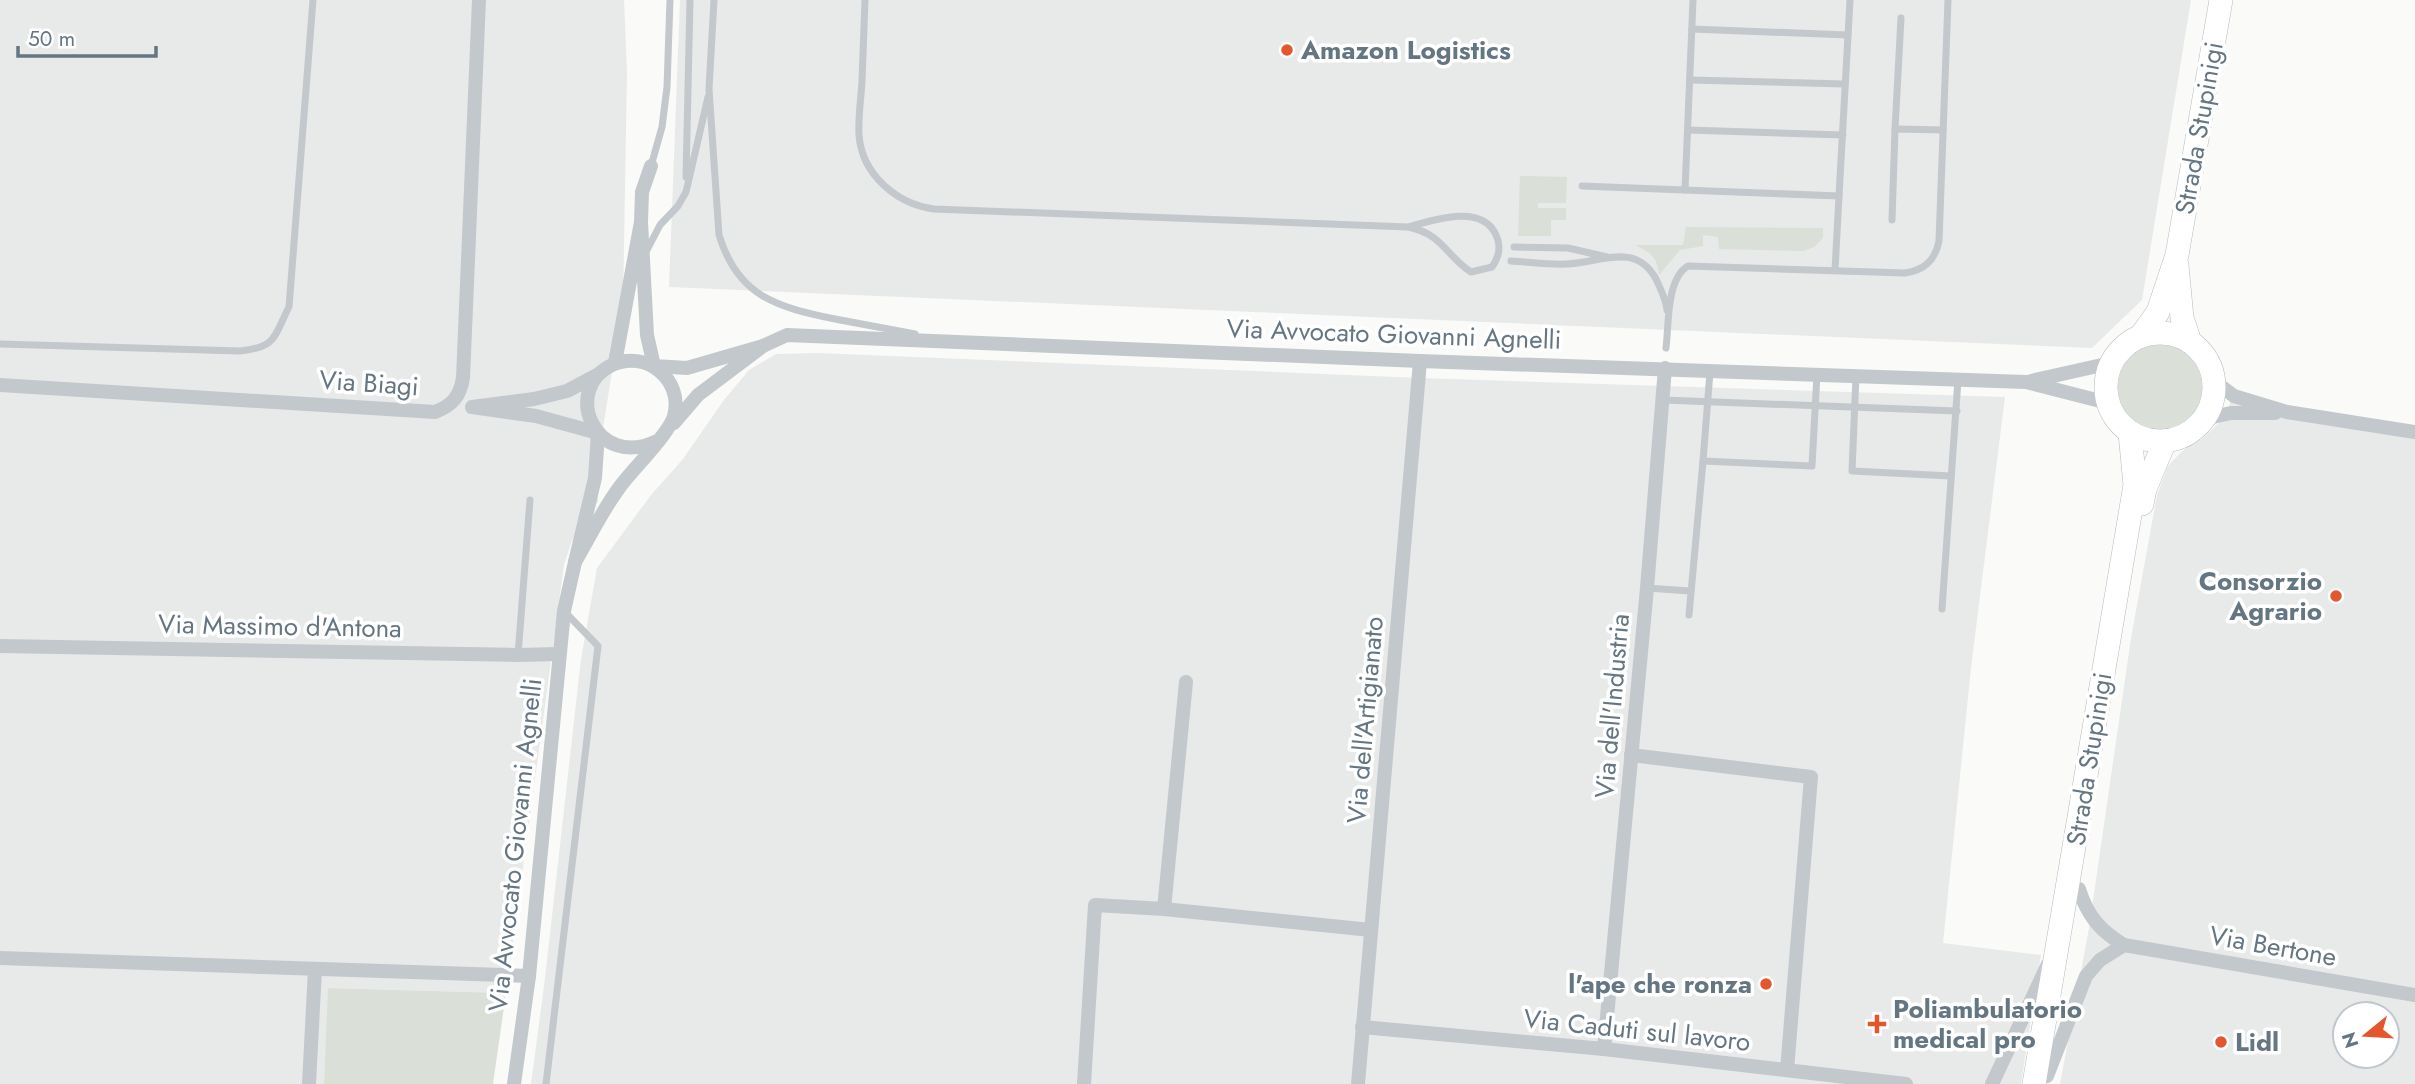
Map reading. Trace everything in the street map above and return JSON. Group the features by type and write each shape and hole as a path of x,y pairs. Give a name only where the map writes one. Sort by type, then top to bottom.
{"main road":[{"name":"Strada Stupinigi","path":"2111,363 2129,342 2141,336 2158,312 2177,255 2221,0"},
{"name":"Strada Stupinigi","path":"2177,255 2182,318 2190,342 2202,352 2214,381"},
{"path":"2141,336 2158,332 2175,335 2190,342"},
{"path":"2111,363 2106,382 2108,403 2121,425 2130,433 2147,440 2165,441 2179,438 2193,430 2204,419 2214,394 2214,381"},
{"name":"Strada Stupinigi","path":"2042,1081 2060,937 2135,485 2130,433"},
{"name":"Strada Stupinigi","path":"2042,1081 2079,888 2145,489 2165,441"}],"street":[{"name":"Via Biagi","path":"0,385 435,412 455,401 463,378 479,0"},
{"path":"651,166 642,192 641,222 647,335 654,366"},
{"path":"615,363 641,222"},
{"name":"Via Avvocato Giovanni Agnelli","path":"654,366 687,368 763,346 787,335 2026,382 2108,403"},
{"path":"575,562 617,490 662,436 698,395 763,346"},
{"path":"447,407 474,407 534,400 567,391 615,363 642,361 654,366 666,376 673,388 676,403 674,417 662,436 645,447 632,449 607,442 598,433 588,414 589,392 599,374"},
{"name":"Via dell'Artigianato","path":"1358,1084 1420,361"},
{"name":"Via Avvocato Giovanni Agnelli","path":"2026,382 2111,363"},
{"name":"Via dell'Industria","path":"1604,1049 1665,368"},
{"path":"2214,381 2234,396 2287,412 2415,432"},
{"path":"474,407 536,416 598,433"},
{"path":"2204,419 2231,413 2287,412"},
{"name":"Via Avvocato Giovanni Agnelli","path":"514,1084 529,976 564,611 595,478 598,433"},
{"name":"Via Massimo d'Antona","path":"0,646 559,654"},
{"path":"1164,909 1186,682"},
{"path":"1631,755 1811,777 1787,1070"},
{"name":"Via Bertone","path":"2079,888 2088,911 2101,930 2123,944 2415,995"},
{"path":"1084,1084 1095,905 1164,909 1371,930"},
{"path":"1992,1084 2060,937"},
{"path":"2042,1081 2086,976 2100,960 2123,944"},
{"path":"0,958 529,976"},
{"path":"309,1084 315,969"},
{"name":"Via Caduti sul lavoro","path":"1362,1027 1604,1049 1906,1084"}],"lane":[{"path":"0,344 240,351 262,348 272,340 289,307 313,0"},
{"path":"651,166 662,127 667,87 670,0"},
{"path":"686,192 690,0"},
{"path":"715,0 709,89 719,235 725,255 746,285 766,300 789,310 955,342"},
{"path":"865,0 860,145 876,177 890,191 907,202 934,209 1408,227 1422,230 1437,238 1459,264 1471,272 1492,267 1500,249 1497,235 1480,219 1438,219 1408,227"},
{"path":"1685,190 1693,0"},
{"path":"1835,270 1850,0"},
{"path":"1667,348 1673,286 1682,269 1688,265 1905,273 1925,268 1932,260 1939,241 1948,0"},
{"path":"1892,220 1901,18"},
{"path":"1692,29 1848,35"},
{"path":"1690,80 1845,84"},
{"path":"643,273 647,247 660,225 678,206 686,192 709,89"},
{"path":"1895,129 1943,130"},
{"path":"1688,130 1843,135"},
{"path":"1582,186 1839,196"},
{"path":"1514,247 1568,248 1611,257"},
{"path":"1511,261 1568,264 1611,257 1640,259 1654,275 1666,299 1668,328"},
{"path":"1689,615 1710,371"},
{"path":"1703,461 1812,466 1817,374"},
{"path":"1856,375 1852,471 1951,477"},
{"path":"1942,608 1958,379"},
{"path":"1663,400 1957,411"},
{"path":"518,655 530,500"},
{"path":"1647,588 1690,591"},
{"path":"546,1084 597,646 564,611"}],"shaded area":[{"path":"0,0 624,0 627,72 623,304 597,465 598,502 580,524 564,565 506,993 329,988 324,1084 0,1084"},
{"path":"680,0 2191,0 2142,300 2092,348 669,287"},
{"path":"1520,176 1567,177 1566,203 1538,203 1538,208 1566,208 1566,220 1551,220 1551,236 1518,236"},
{"path":"1686,227 1823,228 1823,238 1814,247 1803,251 1719,249 1718,237 1703,235 1703,246 1680,250 1659,275 1657,263 1652,256 1635,245 1683,245"},
{"path":"2160,345 2176,348 2190,357 2199,371 2202,387 2199,403 2190,417 2176,426 2160,429 2144,426 2130,417 2121,403 2118,387 2121,371 2130,357 2144,348"},
{"path":"818,353 1420,378 2005,397 1971,668 1943,943 2041,955 2021,1084 531,1084 581,659 597,568 749,370 776,354"},
{"path":"2231,394 2258,402 2415,426 2415,1084 2060,1084 2089,928 2131,638 2157,495 2168,466 2182,451 2203,438 2223,419 2229,409"},
{"path":"328,988 506,993 493,1084 324,1084"}],"place":[{"name":"Amazon Logistics","path":"1287,50"},
{"name":"Consorzio Agrario","path":"2336,596"},
{"name":"l'ape che ronza","path":"1766,984"},
{"name":"Poliambulatorio medical pro","path":"1877,1024"},
{"name":"Lidl","path":"2221,1042"}]}
